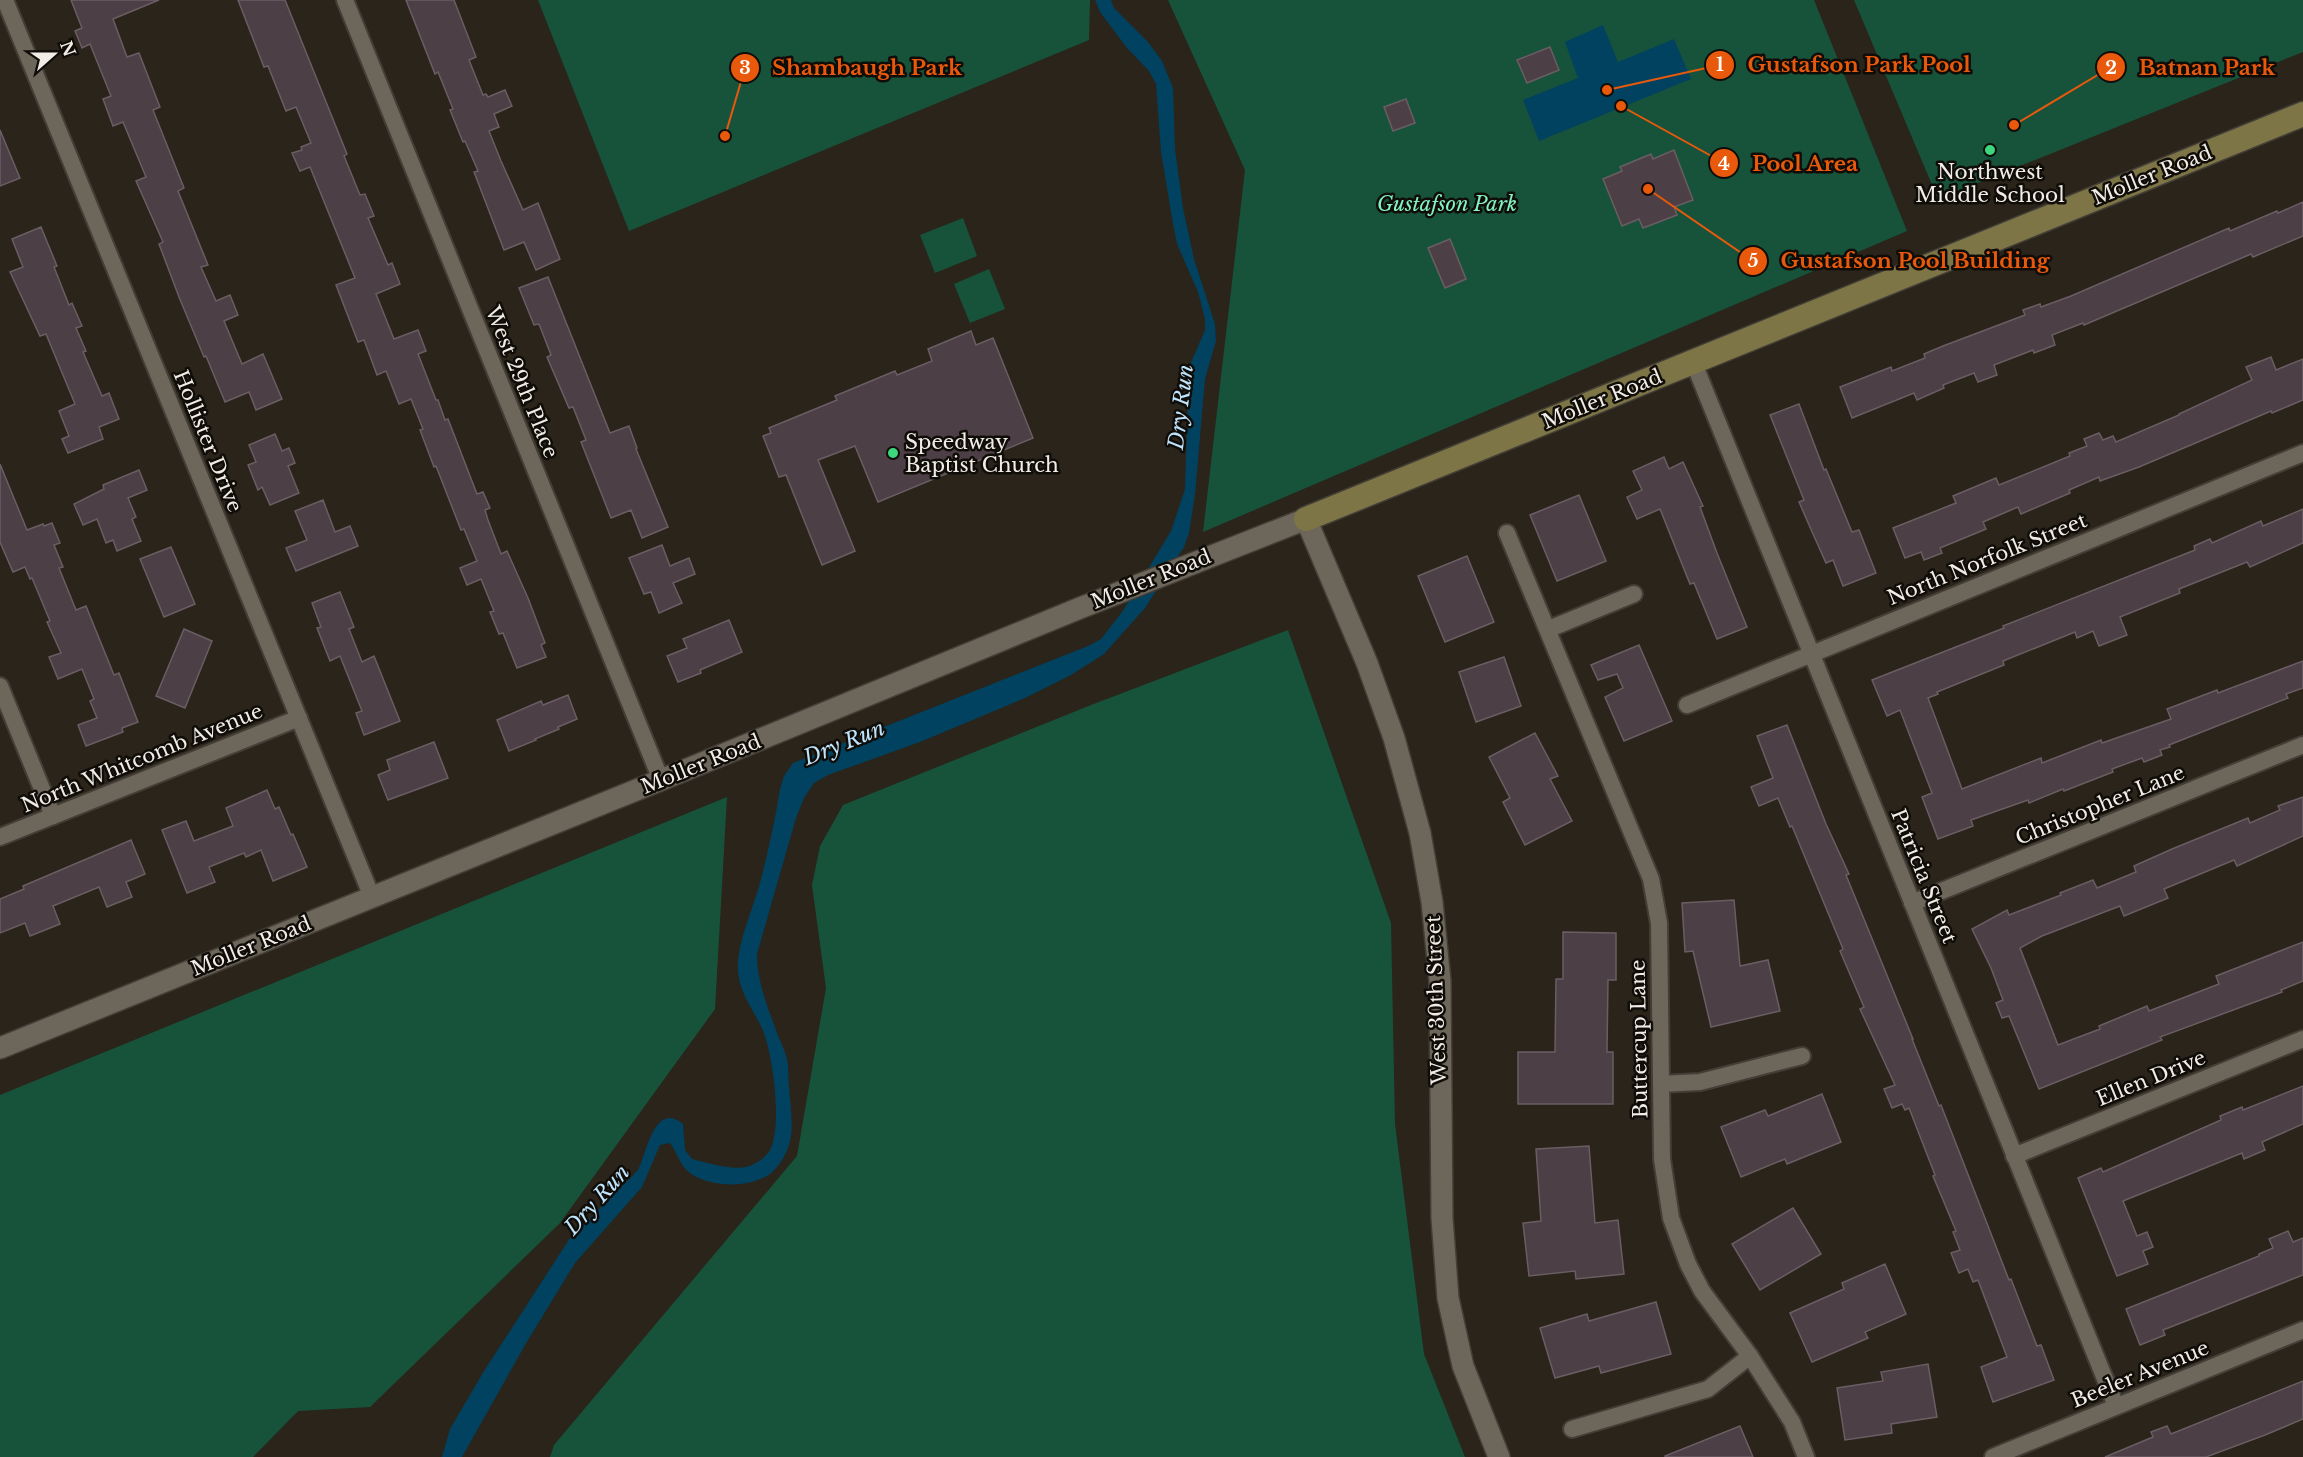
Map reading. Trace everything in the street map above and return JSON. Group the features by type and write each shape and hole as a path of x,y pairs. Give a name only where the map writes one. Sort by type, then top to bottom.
{"main road":[{"name":"Moller Road","path":"1306,519 2303,114"}],"street":[{"name":"Hollister Drive","path":"5,0 372,897"},
{"name":"West 29th Place","path":"345,0 661,780"},
{"name":"Patricia Street","path":"1693,362 2116,1406"},
{"name":"North Norfolk Street","path":"1687,705 2303,453"},
{"name":"Moller Road","path":"0,1048 1200,559 1306,519"},
{"name":"West 30th Street","path":"1306,519 1366,663 1394,738 1420,833 1432,902 1440,981 1442,1218 1448,1298 1463,1366 1499,1457"},
{"name":"Buttercup Lane","path":"1508,532 1651,879 1659,924 1663,1169 1671,1218 1688,1264 1702,1291 1750,1356 1792,1422 1806,1457"},
{"path":"1549,629 1634,594"},
{"path":"0,686 53,816"},
{"name":"North Whitcomb Avenue","path":"0,837 299,718"},
{"name":"Christopher Lane","path":"1912,903 2303,746"},
{"name":"Ellen Drive","path":"2014,1156 2303,1039"},
{"path":"1661,1084 1700,1082 1802,1056"},
{"name":"Beeler Avenue","path":"1993,1457 2303,1330"},
{"path":"1572,1429 1708,1389 1750,1356"}],"green space":[{"path":"538,0 1090,0 1089,40 629,231"},
{"name":"Gustafson Park","path":"1168,0 1814,0 1907,231 1203,532 1245,170"},
{"name":"Northwest Middle School","path":"1854,0 2303,0 2303,52 1938,199"},
{"path":"963,218 977,256 935,273 920,235"},
{"path":"989,269 1005,309 970,323 954,284"},
{"path":"1288,630 1391,923 1395,1124 1424,1354 1465,1457 550,1457 554,1445 797,1156 826,988 812,885 820,846 843,805 1091,705"},
{"path":"727,797 715,1009 560,1223 370,1407 298,1411 253,1457 0,1457 0,1095"}],"water":[{"name":"Dry Run","path":"1095,0 1111,0 1114,8 1148,42 1162,61 1173,88 1175,149 1183,208 1194,259 1215,324 1216,341 1205,379 1195,495 1189,533 1184,547 1145,608 1104,654 1071,675 1025,698 920,742 828,775 814,783 804,798 796,818 757,954 764,995 788,1065 792,1130 790,1142 782,1160 770,1174 757,1181 737,1184 717,1183 698,1178 690,1173 681,1163 670,1143 660,1145 642,1187 575,1263 525,1345 462,1457 442,1457 450,1429 484,1371 570,1238 638,1170 658,1124 665,1119 673,1119 683,1124 685,1150 692,1159 719,1166 746,1167 761,1160 771,1148 776,1121 776,1105 769,1052 761,1026 741,987 738,961 742,939 766,860 780,789 784,776 793,763 1101,639 1122,612 1171,531 1185,489 1189,367 1205,330 1205,319 1198,292 1177,244 1161,152 1156,84 1149,71 1127,48 1100,12"},
{"path":"1603,25 1618,62 1674,39 1691,79 1539,141 1523,100 1578,78 1565,42"}],"building":[{"path":"71,0 159,0 113,19 127,57 139,53 160,107 153,110 184,188 178,191 208,265 201,267 216,301 230,295 238,315 224,321 242,364 263,354 282,399 256,410 249,392 225,402 179,297 159,244 163,242 136,181 146,177 123,122 113,126 103,99 111,96 90,44 82,48 75,31 82,28"},
{"path":"238,0 285,0 347,154 344,156 360,195 365,194 374,216 368,218 388,265 392,263 400,284 376,294 394,339 418,330 426,351 418,354 436,400 438,400 445,420 448,419 477,494 483,492 490,508 485,510 488,520 501,554 507,551 528,598 545,643 541,645 546,657 517,668 503,633 499,634 490,612 494,611 481,579 467,585 460,568 477,561 464,529 461,530 436,466 434,467 411,399 399,404 386,371 377,375 364,340 358,342 336,285 355,278 310,167 300,171 292,153 302,150 301,147 311,143 296,107 286,111 268,66 264,67"},
{"path":"406,0 454,0 476,57 469,60 483,95 486,94 488,97 505,90 512,106 494,114 499,127 489,131 501,161 523,210 538,203 560,259 536,270 524,242 504,250 474,172 478,171 465,141 463,142 450,110 453,109 438,72 435,74"},
{"path":"1550,47 1559,70 1527,83 1517,60"},
{"path":"1406,99 1415,123 1393,131 1384,107"},
{"path":"0,130 20,178 0,186"},
{"path":"1674,150 1693,200 1674,207 1677,215 1643,228 1639,219 1622,226 1603,179 1622,171 1620,167 1651,154 1653,159"},
{"path":"2303,202 2303,236 2253,257 2251,254 2084,325 2083,323 2052,335 2055,345 2034,353 2033,350 1994,365 1997,375 1978,382 1974,373 1943,385 1944,388 1917,400 1914,393 1852,418 1840,387 1891,367 1892,371 1925,358 1924,354 2025,315 2023,310 2040,304 2041,307 2071,296 2229,228 2230,231"},
{"path":"41,227 57,266 54,267 69,305 72,303 82,326 76,328 86,351 83,352 102,396 109,393 119,419 99,427 103,439 68,453 62,439 69,436 59,411 75,404 46,334 40,336 10,272 23,267 12,239"},
{"path":"1450,239 1466,279 1445,288 1428,248"},
{"path":"548,277 610,433 629,426 668,527 642,538 631,510 611,518 581,442 586,440 573,407 569,408 547,357 551,355 539,324 534,325 519,288"},
{"name":"Speedway Baptist Church","path":"971,331 976,345 993,338 1033,438 878,502 855,446 818,460 855,551 822,565 786,475 779,477 763,436 771,433 769,428 837,400 835,396 895,371 897,375 932,361 928,349"},
{"path":"2271,357 2276,370 2303,359 2303,400 2272,413 2271,411 2139,467 2100,481 2099,477 2069,490 2070,493 2021,514 2018,507 1983,522 1986,529 1940,548 1942,553 1924,560 1921,552 1905,558 1893,528 1956,503 1953,496 1996,478 1999,485 2070,456 2069,453 2087,446 2084,439 2099,433 2103,440 2113,436 2116,442 2179,415 2252,380 2246,367"},
{"path":"1799,404 1824,470 1826,469 1852,532 1859,530 1876,573 1843,586 1833,560 1826,563 1799,502 1804,500 1770,415"},
{"path":"275,434 282,451 289,448 295,463 288,466 299,493 270,505 262,487 258,490 248,465 256,462 249,445"},
{"path":"1664,457 1669,469 1683,462 1703,506 1700,507 1747,627 1717,639 1694,583 1690,584 1660,509 1637,519 1627,497 1642,490 1633,471"},
{"path":"0,464 27,530 52,523 60,543 54,545 63,567 59,568 76,610 86,606 114,675 119,673 138,722 122,728 123,732 86,746 78,725 97,718 90,701 94,699 82,669 58,679 49,657 61,653 47,622 50,621 32,578 30,579 25,567 13,572 0,542"},
{"path":"139,470 147,490 128,498 136,517 132,519 141,541 117,551 113,540 106,543 97,519 83,525 74,504 104,489 103,485"},
{"path":"1579,495 1606,561 1557,581 1530,515"},
{"path":"323,500 335,532 350,526 358,546 296,571 286,548 307,540 295,511"},
{"path":"2303,509 2303,543 2250,567 2247,562 2179,589 2180,593 2120,617 2127,635 2099,646 2093,631 2077,638 2075,632 2003,661 2004,665 1937,692 1938,694 1928,698 1962,789 2041,758 2042,763 2101,740 2102,743 2171,719 2167,709 2217,690 2218,693 2303,661 2303,688 2286,694 2288,698 2169,745 2170,747 2160,750 2162,755 2144,762 2142,758 2064,791 2063,789 2029,803 2028,800 1971,820 1973,826 1938,839 1922,797 1932,793 1900,710 1887,716 1872,680 2195,550 2194,546 2210,539 2212,543 2261,521 2263,526"},
{"path":"662,545 670,566 689,558 695,574 673,583 682,603 659,613 651,592 644,594 629,558"},
{"path":"171,547 195,604 164,617 140,559"},
{"path":"1467,556 1494,622 1445,642 1418,576"},
{"path":"340,592 354,627 349,629 362,662 374,656 400,721 364,735 356,713 362,711 340,656 330,661 317,628 321,627 312,603"},
{"path":"729,620 742,652 678,682 667,656 687,648 683,639"},
{"path":"184,629 212,641 185,708 156,696"},
{"path":"1639,645 1672,721 1624,741 1605,697 1623,688 1617,674 1598,680 1591,665"},
{"path":"1504,657 1521,706 1476,722 1459,672"},
{"path":"568,695 577,719 509,751 497,720 541,701 543,705"},
{"path":"1787,725 1826,824 1849,874 1846,875 1939,1106 1941,1105 2009,1280 2011,1279 2037,1346 2041,1345 2054,1380 1993,1402 1981,1367 2007,1357 1978,1280 1973,1282 1968,1269 1959,1273 1951,1253 1960,1250 1953,1232 1956,1231 1933,1176 1935,1175 1909,1108 1905,1110 1902,1104 1892,1108 1884,1089 1895,1085 1860,1009 1864,1007 1840,951 1843,949 1792,826 1790,827 1778,798 1759,806 1751,787 1773,778 1757,736"},
{"path":"1535,733 1558,776 1550,779 1572,821 1525,845 1503,802 1510,798 1489,757"},
{"path":"434,742 448,778 388,800 378,775 390,770 387,760"},
{"path":"267,790 275,809 279,807 307,867 273,881 261,850 246,857 244,853 209,867 215,882 187,893 162,830 186,821 194,841 233,826 226,808"},
{"path":"2303,797 2303,836 2237,866 2234,860 2164,889 2168,898 2124,916 2120,906 2042,936 2020,948 2058,1045 2100,1029 2099,1026 2147,1006 2149,1011 2219,984 2216,976 2303,942 2303,981 2281,990 2282,992 2160,1037 2162,1040 2039,1089 2009,1016 2002,1018 1996,1003 2003,1000 1991,968 1972,929 2007,910 2009,915 2093,880 2097,888 2136,872 2134,866 2172,849 2248,818 2250,823 2280,810 2278,806"},
{"path":"131,840 145,874 126,882 132,897 107,907 99,887 53,906 60,924 30,936 25,923 0,933 0,899 24,889 23,886"},
{"path":"1734,900 1740,966 1768,960 1780,1011 1711,1027 1693,951 1685,952 1682,903"},
{"path":"1563,932 1616,933 1616,980 1608,980 1607,1052 1613,1052 1613,1104 1518,1104 1518,1052 1555,1052 1556,979 1563,979"},
{"path":"2303,1086 2303,1124 2262,1142 2265,1150 2244,1159 2242,1153 2123,1201 2137,1236 2147,1232 2153,1247 2143,1251 2148,1264 2117,1276 2078,1178 2101,1168 2103,1172 2221,1120 2220,1116 2242,1107 2243,1110"},
{"path":"1822,1094 1841,1142 1787,1164 1785,1159 1741,1177 1721,1127 1765,1110 1768,1116"},
{"path":"1589,1146 1595,1223 1618,1220 1624,1274 1576,1279 1575,1271 1529,1276 1523,1223 1541,1221 1536,1149"},
{"path":"1793,1208 1821,1254 1760,1290 1732,1244"},
{"path":"2288,1231 2293,1242 2303,1238 2303,1275 2163,1330 2165,1335 2140,1345 2126,1309 2259,1256 2273,1248 2269,1239"},
{"path":"1885,1264 1906,1314 1865,1332 1868,1338 1812,1362 1790,1313 1844,1289 1842,1283"},
{"path":"1656,1302 1671,1354 1601,1373 1599,1366 1555,1378 1540,1328 1587,1314 1589,1321"},
{"path":"1928,1364 1937,1417 1891,1424 1892,1433 1845,1440 1837,1388 1883,1381 1881,1372"},
{"path":"2303,1381 2303,1419 2265,1435 2206,1457 2105,1457 2153,1437 2151,1432 2167,1426 2171,1434"},
{"path":"1740,1426 1753,1457 1665,1457 1665,1456"}],"place":[{"name":"Gustafson Park Pool","path":"1607,90"},
{"name":"Pool Area","path":"1621,106"},
{"name":"Batnan Park","path":"2014,125"},
{"name":"Shambaugh Park","path":"725,136"},
{"name":"Northwest Middle School","path":"1990,150"},
{"name":"Gustafson Pool Building","path":"1648,189"},
{"name":"Speedway Baptist Church","path":"893,453"}]}
